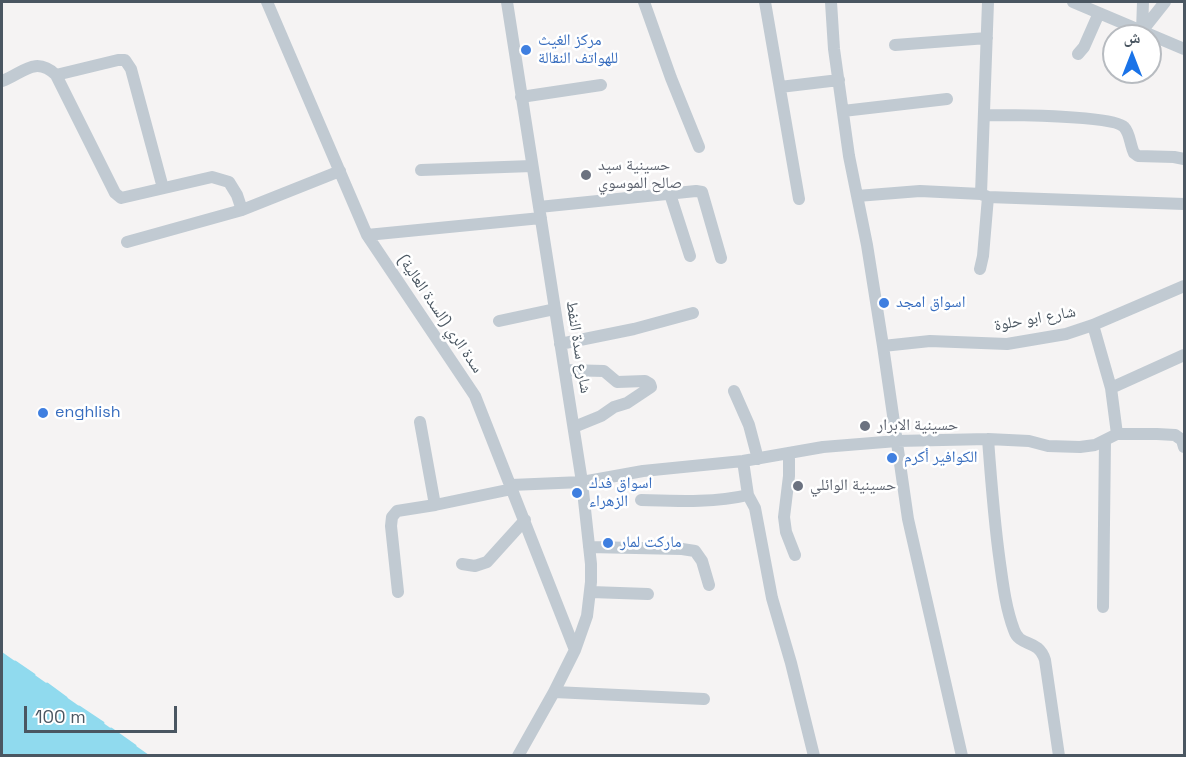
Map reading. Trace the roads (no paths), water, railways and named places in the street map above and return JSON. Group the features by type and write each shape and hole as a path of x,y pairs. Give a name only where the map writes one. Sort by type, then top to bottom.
{"street":[{"name":"سدة الري (السدة العالية)","path":"267,2 367,235 475,396 575,650"},
{"name":"شارع سدة النفط","path":"507,2 582,482 591,573 587,616 575,650 518,756"},
{"path":"644,2 699,147"},
{"path":"765,2 799,199"},
{"path":"831,2 834,49 849,156 883,346 908,519 962,756"},
{"path":"980,269 983,256 988,2"},
{"path":"1073,2 1126,24"},
{"path":"1142,24 1143,2"},
{"path":"1148,24 1165,2"},
{"path":"1078,54 1084,47 1100,13"},
{"path":"895,45 987,38"},
{"path":"1162,39 1185,49"},
{"path":"56,75 125,60 131,69 163,188"},
{"path":"2,81 27,67 48,68 56,75 115,193 121,198 212,177 229,182 242,210"},
{"path":"780,87 838,80"},
{"path":"521,97 601,85"},
{"path":"843,111 947,99"},
{"path":"984,115 1088,118 1120,123 1127,131 1134,153 1138,156 1185,159"},
{"path":"421,170 532,166"},
{"path":"127,242 242,210 340,171"},
{"path":"367,235 696,191 702,192 721,258"},
{"path":"857,196 920,191 1185,204"},
{"path":"670,194 690,256"},
{"name":"شارع ابو حلوة","path":"883,346 930,341 1007,344 1066,334 1094,325 1185,286"},
{"path":"499,321 555,309"},
{"path":"560,344 634,329 693,313"},
{"path":"1094,325 1111,388 1117,434"},
{"path":"1111,388 1185,355"},
{"path":"565,370 604,370 617,382 645,381 651,387 627,403 614,407 601,416 574,428"},
{"path":"734,391 749,425 758,459"},
{"path":"420,422 435,505"},
{"path":"398,592 391,526 392,517 397,511 435,505 512,487 582,482 643,471 758,459 823,447 897,441 988,439 1080,447 1095,445 1117,434 1175,435 1182,440 1185,447"},
{"path":"988,439 995,530 1004,589 1017,637 1037,647 1045,660 1059,756"},
{"path":"1103,607 1105,441"},
{"path":"789,453 784,517 786,532 795,555"},
{"path":"743,461 748,495 755,508 772,598 814,756"},
{"path":"641,500 731,499 748,495"},
{"path":"462,564 475,566 487,562 525,520"},
{"path":"589,547 695,550 702,561 710,585"},
{"path":"591,592 648,594"},
{"path":"554,692 704,699"}],"water":[{"path":"2,652 149,755 2,755"}],"waterway":[{"path":"15,662 34,675"},
{"path":"47,684 66,698"},
{"path":"79,707 103,723"},
{"path":"111,729 135,746"}],"place":[{"name":"مركز الغيث للهواتف النقالة","path":"526,50"},
{"name":"حسينية سيد صالح الموسوي","path":"586,175"},
{"name":"اسواق امجد","path":"884,303"},
{"name":"enghlish","path":"43,413"},
{"name":"حسينية الابرار","path":"865,426"},
{"name":"الكوافير أكرم","path":"892,458"},
{"name":"حسينية الوائلي","path":"798,486"},
{"name":"اسواق فدك الزهراء","path":"577,493"},
{"name":"ماركت لمار","path":"608,543"}]}
